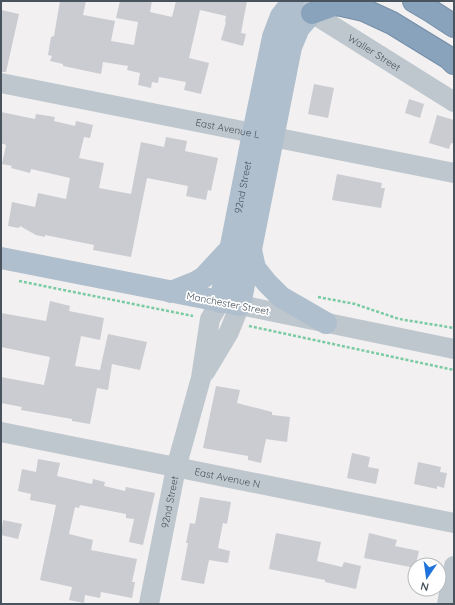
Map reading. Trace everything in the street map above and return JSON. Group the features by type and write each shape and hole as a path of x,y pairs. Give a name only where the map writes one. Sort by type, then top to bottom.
{"highway":[{"path":"414,1 454,26"},
{"path":"301,5 337,4 364,10 392,23 454,63"}],"main road":[{"name":"92nd Street","path":"234,311 241,249 263,135 291,47 299,28 301,5"},
{"path":"171,292 196,282 241,249 267,284 281,296 326,323"},
{"name":"Manchester Street","path":"1,258 171,292 234,311"}],"street":[{"name":"Waller Street","path":"301,5 454,102"},
{"name":"East Avenue L","path":"1,83 454,173"},
{"name":"Manchester Street","path":"234,311 326,323 454,349"},
{"name":"92nd Street","path":"149,604 176,468 201,378 229,332 234,311"},
{"name":"East Avenue N","path":"1,432 454,523"},
{"path":"447,604 454,566"}],"path":[{"path":"16,281 193,316"},
{"path":"316,296 354,304 399,319 454,328"},
{"path":"234,311 454,370"}],"building":[{"path":"60,1 86,1 83,15 115,21 111,41 134,45 138,22 116,18 120,1 152,1 150,12 172,17 176,1 247,1 241,33 246,34 243,46 221,40 226,22 226,16 200,10 189,58 209,63 201,94 184,90 186,82 159,77 158,83 152,82 151,88 138,85 140,73 127,70 128,66 103,62 101,74 63,66 63,64 50,61 52,56 48,55 51,37 54,36"},
{"path":"1,10 19,14 6,72 1,72"},
{"path":"314,84 334,88 328,118 308,114"},
{"path":"409,99 424,104 420,118 405,113"},
{"path":"1,112 35,119 36,114 55,117 54,121 75,126 76,121 93,125 90,138 84,137 79,158 104,163 99,188 131,194 141,142 164,147 166,137 187,141 185,151 218,158 211,191 208,190 206,200 186,196 188,186 147,178 131,257 93,250 94,245 45,235 45,237 36,235 20,226 19,228 8,226 12,202 35,207 38,193 66,199 70,178 31,169 30,173 2,164 6,145 1,143"},
{"path":"437,115 454,120 454,144 451,143 449,149 429,143"},
{"path":"337,174 382,183 381,188 385,188 381,208 332,200"},
{"path":"50,301 70,306 69,311 104,318 100,340 81,336 75,366 100,370 108,334 147,342 140,370 112,364 108,390 97,388 90,424 72,421 72,419 21,410 22,407 1,403 1,377 44,385 50,357 1,347 1,313 46,321"},
{"path":"216,386 240,390 237,403 272,412 272,415 290,417 287,442 266,439 261,463 248,460 248,456 203,448"},
{"path":"352,453 370,457 368,467 379,469 376,484 347,478"},
{"path":"38,459 60,463 57,476 92,484 93,479 105,482 104,486 125,491 126,487 155,493 143,545 129,542 134,519 126,518 126,514 80,505 79,508 75,507 69,534 93,540 91,550 137,559 132,582 135,582 132,598 101,592 100,598 85,595 84,603 69,600 72,587 40,580 56,505 30,500 31,494 18,491 22,469 36,472"},
{"path":"418,462 441,467 440,472 447,473 444,488 437,486 437,489 414,484"},
{"path":"200,497 231,502 227,524 223,523 218,548 230,551 228,563 209,560 204,584 181,580 190,523 195,524"},
{"path":"3,520 22,524 18,539 1,535"},
{"path":"276,533 321,542 317,561 342,567 344,562 361,566 356,589 325,582 325,580 269,569"},
{"path":"369,533 397,540 395,546 419,551 418,557 407,557 407,566 364,558"}]}
